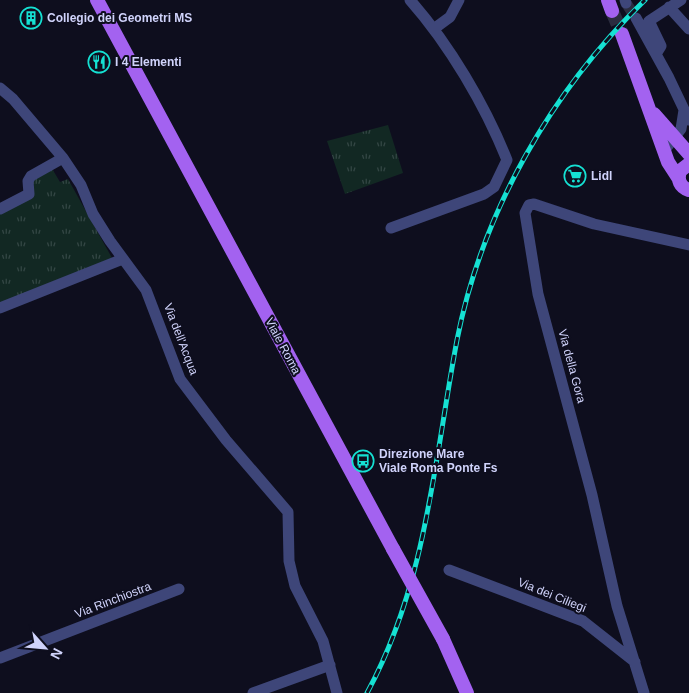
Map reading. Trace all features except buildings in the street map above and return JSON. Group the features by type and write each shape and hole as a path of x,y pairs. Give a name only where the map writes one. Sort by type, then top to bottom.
{"main road":[{"name":"Viale Roma","path":"97,0 443,639 467,693"},
{"path":"622,34 652,112 671,169 686,188"},
{"path":"652,112 689,154"},
{"path":"686,188 680,171 689,164"}],"street":[{"path":"391,228 484,194 494,187 507,160 492,123 435,28 410,0"},
{"path":"435,28 450,17 459,0"},
{"path":"656,54 661,46 649,21 681,0"},
{"path":"669,7 689,29"},
{"path":"636,18 689,120"},
{"name":"Via dell'Acqua","path":"0,88 13,99 63,158 81,185 93,214 146,290 180,379 226,440 288,512 289,561 295,586 323,641 337,693"},
{"path":"664,151 683,126 684,109"},
{"path":"0,209 30,194 28,181 31,176 63,158"},
{"name":"Via della Gora","path":"644,693 617,606 590,488 538,294 525,213 528,205 534,204 594,224 689,245"},
{"path":"0,308 123,258"},
{"name":"Via dei Ciliegi","path":"449,570 583,621 635,662"},
{"name":"Via Rinchiostra","path":"0,658 179,589"},
{"path":"253,693 330,665"}],"green space":[{"path":"388,125 403,173 345,194 327,141"},
{"path":"51,167 60,182 68,179 112,258 0,303 0,211 34,195 31,181"}],"tunnel":[{"path":"626,3 636,18"},
{"path":"612,11 622,34"}],"railway":[{"path":"367,693 387,651 403,608 416,564 426,520 457,340 468,292 484,246 503,200 551,113 611,35 645,0"}],"place":[{"name":"Collegio dei Geometri MS","path":"31,18"},
{"name":"I 4 Elementi","path":"99,62"},
{"name":"Lidl","path":"575,176"},
{"name":"Direzione Mare Viale Roma Ponte Fs","path":"363,461"}]}
